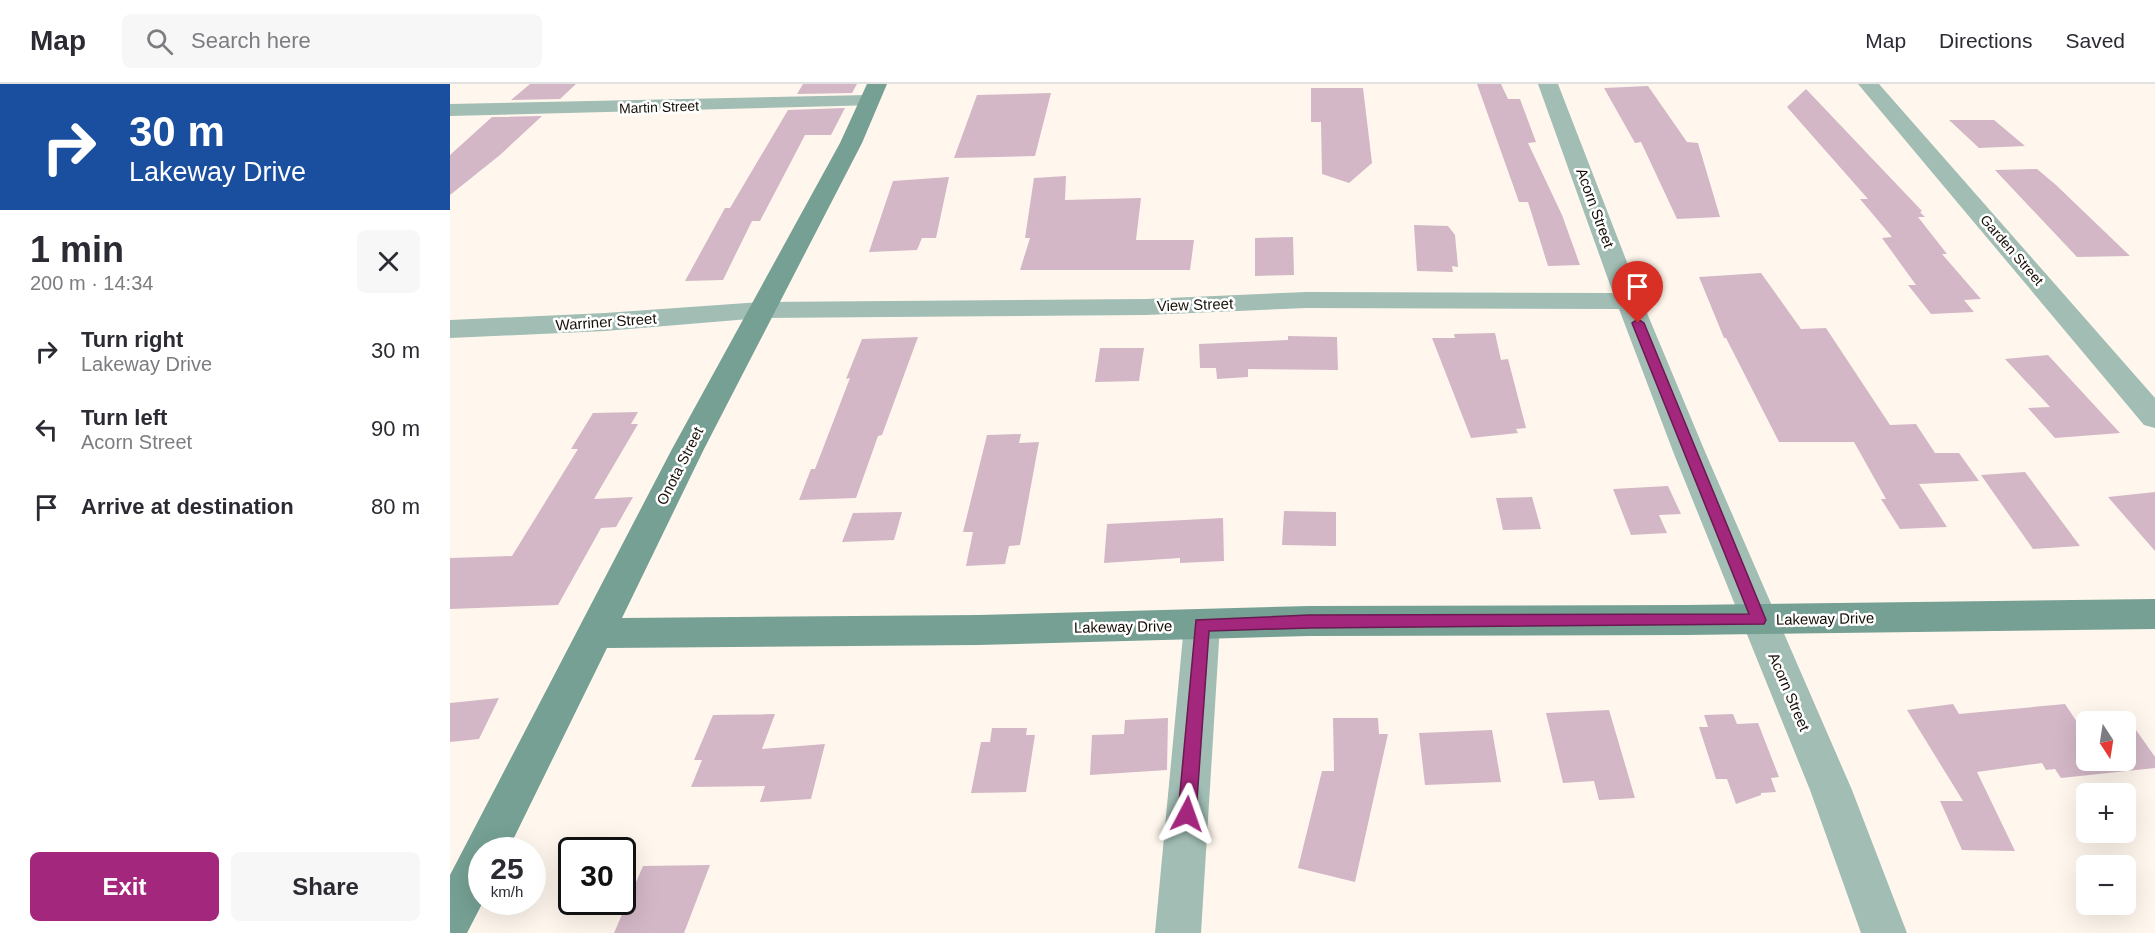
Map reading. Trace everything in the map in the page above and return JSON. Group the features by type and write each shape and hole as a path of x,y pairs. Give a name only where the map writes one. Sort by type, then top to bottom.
{"street":[{"name":"Acorn Street","path":"1548,84 1629,301 1830,790 1884,933"},
{"name":"Garden Street","path":"1868,84 2155,418"},
{"name":"Martin Street","path":"450,110 873,93"},
{"name":"Onota Street","path":"493,837 688,449 851,143 873,93"},
{"name":"View Street","path":"761,310 952,306 1146,307 1306,300 1629,301"},
{"name":"Warriner Street","path":"450,329 605,322 761,310"},
{"name":"Lakeway Drive","path":"595,633 978,630 1309,621 1759,620 2155,614"},
{"path":"1178,933 1202,625"},
{"path":"450,919 468,886"}],"building":[{"path":"530,84 576,84 560,99 511,100"},
{"path":"803,84 857,84 852,93 797,94"},
{"path":"1477,84 1501,84 1508,99 1520,99 1536,142 1528,143 1562,215 1580,265 1548,266 1528,202 1519,202"},
{"path":"1648,86 1687,142 1698,143 1720,217 1677,219 1641,142 1635,143 1604,88"},
{"path":"1311,88 1363,88 1372,163 1349,183 1322,174 1321,122 1311,122"},
{"path":"1806,89 1922,211 1920,212 1925,217 1918,217 1947,254 1942,254 1981,299 1964,300 1974,312 1931,314 1908,285 1916,285 1882,238 1892,237 1860,199 1868,199 1787,107"},
{"path":"1051,93 1035,156 954,158 977,95"},
{"path":"845,108 831,135 805,135 760,221 752,221 723,280 685,281 725,208 730,208 788,110"},
{"path":"542,116 500,155 450,195 450,155 492,117"},
{"path":"1949,120 1994,120 2025,146 1979,148"},
{"path":"2037,169 2130,256 2077,257 1995,170"},
{"path":"1066,176 1065,200 1141,198 1136,240 1194,240 1190,270 1020,270 1030,238 1025,238 1034,178"},
{"path":"949,177 936,238 922,238 917,250 869,252 893,181"},
{"path":"1414,225 1448,226 1455,235 1458,267 1452,266 1453,272 1417,271"},
{"path":"1293,237 1294,275 1255,276 1255,238"},
{"path":"1761,273 1801,329 1826,328 1890,425 1916,424 1935,453 1959,453 1979,481 1919,484 1947,527 1900,529 1881,499 1886,499 1854,442 1779,442 1724,338 1699,277"},
{"path":"1495,333 1501,360 1508,359 1526,428 1516,429 1518,433 1471,438 1432,338 1455,338 1454,334"},
{"path":"1288,336 1337,337 1338,370 1248,369 1248,377 1217,379 1216,368 1200,368 1199,344 1288,340"},
{"path":"918,337 856,498 799,500 811,469 815,469 850,378 846,379 862,339"},
{"path":"1100,348 1144,348 1139,381 1095,382"},
{"path":"2048,355 2120,433 2055,438 2028,408 2050,407 2005,359"},
{"path":"638,412 631,424 638,424 594,499 633,497 616,527 601,528 558,605 450,609 450,558 512,556 578,449 571,449 593,413"},
{"path":"1021,434 1019,443 1039,442 1020,545 1009,546 1005,564 966,566 973,532 963,532 987,435"},
{"path":"2025,472 2080,546 2033,549 1981,475"},
{"path":"1668,486 1681,514 1659,515 1667,533 1631,535 1613,489"},
{"path":"2155,492 2155,551 2108,497"},
{"path":"1532,497 1541,529 1503,530 1496,498"},
{"path":"1284,511 1336,512 1336,546 1282,545"},
{"path":"902,512 894,540 842,542 853,513"},
{"path":"1223,518 1224,561 1180,563 1180,558 1104,563 1107,524"},
{"path":"499,698 479,739 450,742 450,703"},
{"path":"1953,704 1959,714 2065,704 2076,720 2076,771 2127,771 2061,778 2055,769 2046,770 2042,763 1977,772 2015,851 1962,850 1940,801 1963,801 1907,710"},
{"path":"1609,710 1635,798 1599,800 1594,781 1563,783 1546,713"},
{"path":"775,714 762,749 825,744 811,799 760,802 765,786 691,787 702,760 694,760 713,715"},
{"path":"1733,714 1737,724 1758,723 1779,777 1771,778 1776,792 1761,793 1761,795 1736,804 1727,779 1716,779 1699,727 1708,727 1704,715"},
{"path":"1168,718 1167,770 1090,775 1092,735 1124,734 1125,720"},
{"path":"1333,718 1378,718 1379,734 1388,734 1355,882 1298,868 1322,771 1334,771"},
{"path":"992,728 1027,728 1026,735 1035,735 1026,792 971,793 981,742 990,742"},
{"path":"1492,730 1501,782 1425,785 1419,733"},
{"path":"2136,730 2155,757 2155,768 2136,770"},
{"path":"710,865 684,933 614,933 622,915 636,915 636,882 643,866"}],"route":[{"path":"1187,814 1202,625 1309,621 1759,620 1638,323"}]}
